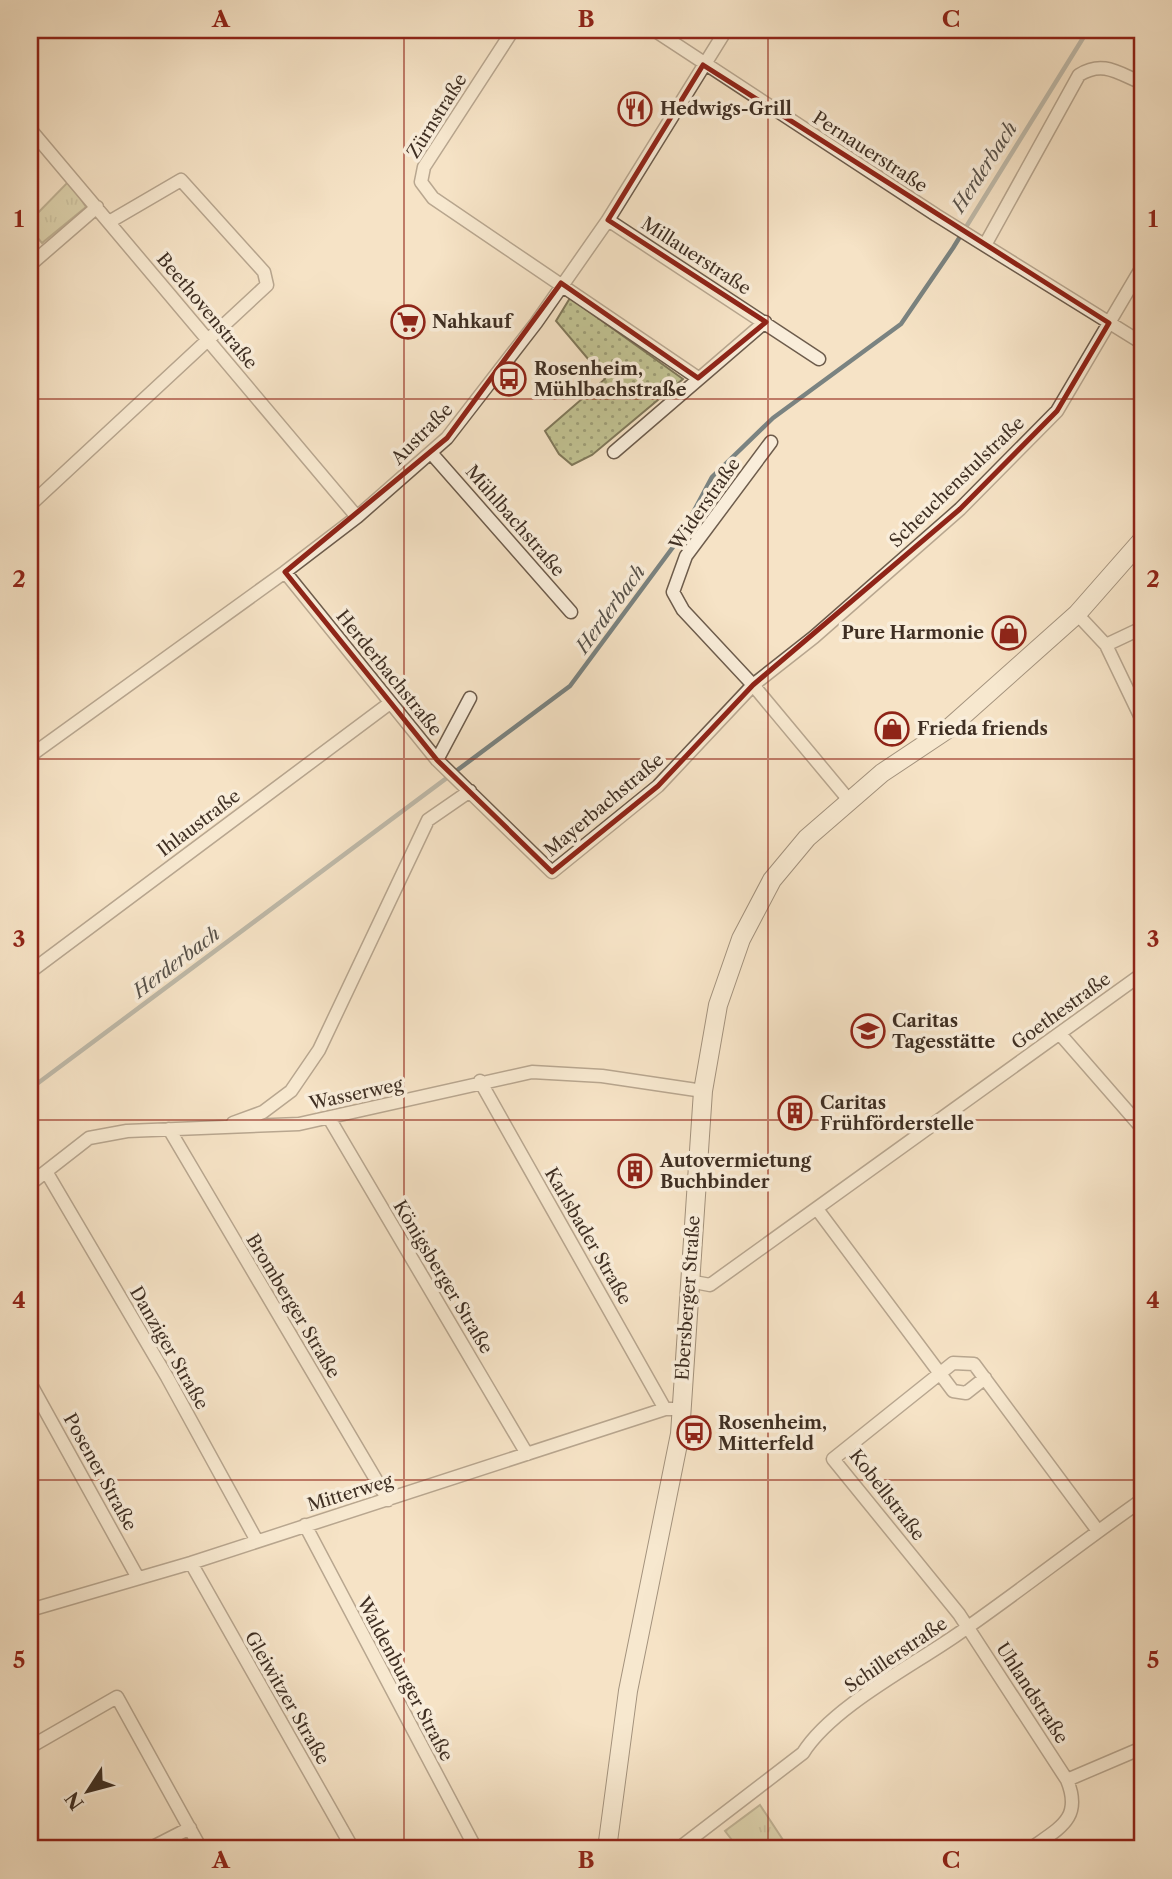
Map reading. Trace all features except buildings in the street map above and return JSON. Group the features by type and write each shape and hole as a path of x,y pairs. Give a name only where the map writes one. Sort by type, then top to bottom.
{"street":[{"name":"Zürnstraße","path":"513,30 424,167 421,182 433,198 561,284"},
{"name":"Pernauerstraße","path":"654,30 703,65 944,220 1142,343"},
{"name":"Austraße","path":"30,756 285,572 357,517 432,454 458,426 608,219 726,30"},
{"path":"980,243 1079,75 1091,68 1103,66 1142,83"},
{"name":"Beethovenstraße","path":"30,129 357,517"},
{"path":"30,505 267,285 264,272 181,180 109,222"},
{"path":"30,265 97,207"},
{"name":"Millauerstraße","path":"608,219 819,359"},
{"name":"Scheuchenstulstraße","path":"753,685 814,637 960,509 1057,411 1142,267"},
{"path":"561,284 698,378"},
{"path":"614,452 765,322"},
{"name":"Widerstraße","path":"753,685 683,610 673,592 686,556 771,442"},
{"name":"Mühlbachstraße","path":"432,454 571,612"},
{"name":"Ebersberger Straße","path":"607,1849 628,1691 680,1434 673,1409 689,1281 702,1091 718,1005 741,939 772,880 807,838 848,799 948,729 1077,614 1142,540"},
{"name":"Herderbachstraße","path":"285,572 438,761 469,790"},
{"path":"1077,614 1106,645 1142,720"},
{"path":"1106,645 1142,628"},
{"path":"753,685 848,799"},
{"name":"Mayerbachstraße","path":"469,790 552,872 658,786 753,685"},
{"path":"438,761 470,698"},
{"name":"Ihlaustraße","path":"30,972 390,703"},
{"path":"219,1129 263,1112 291,1091 319,1050 428,820 469,790"},
{"name":"Goethestraße","path":"689,1281 710,1285 1142,974"},
{"path":"1060,1034 1142,1128"},
{"name":"Wasserweg","path":"30,1184 89,1138 127,1131 299,1124 480,1081 532,1072 601,1076 702,1091"},
{"name":"Karlsbader Straße","path":"480,1081 673,1409"},
{"name":"Königsberger Straße","path":"329,1118 527,1454"},
{"name":"Bromberger Straße","path":"169,1129 388,1500"},
{"name":"Danziger Straße","path":"47,1173 167,1377 257,1541"},
{"path":"817,1209 953,1391 966,1393 985,1378"},
{"path":"939,1374 953,1363 974,1364 1098,1531"},
{"name":"Kobellstraße","path":"939,1374 832,1459 968,1626"},
{"name":"Posener Straße","path":"30,1383 138,1578"},
{"name":"Mitterweg","path":"30,1610 191,1563 673,1409"},
{"name":"Schillerstraße","path":"678,1849 803,1754 814,1735 854,1704 968,1626 1142,1500"},
{"name":"Waldenburger Straße","path":"305,1525 476,1849"},
{"name":"Gleiwitzer Straße","path":"191,1563 353,1849"},
{"name":"Uhlandstraße","path":"968,1626 1067,1780 1074,1798 1070,1817 1030,1849"},
{"path":"30,1746 117,1697 201,1849"},
{"path":"1067,1780 1142,1748"},
{"path":"149,1849 190,1828"}],"highlighted area":[{"path":"703,65 1109,323 1057,411 960,509 753,685 658,786 552,872 437,760 285,572 447,438 561,283 698,378 766,322 608,220"}],"green space":[{"path":"69,181 86,207 42,243 30,229 30,221"},
{"path":"570,298 683,379 592,455 572,465 559,454 545,431 605,379 556,321"},
{"path":"760,1805 789,1849 739,1849 725,1831"}],"waterway":[{"name":"Herderbach","path":"30,1089 570,686 679,539 712,477 773,418 901,324 953,248 1088,30"}],"place":[{"name":"Hedwigs-Grill","path":"635,109"},
{"name":"Nahkauf","path":"408,322"},
{"name":"Rosenheim, Mühlbachstraße","path":"509,379"},
{"name":"Pure Harmonie","path":"1009,633"},
{"name":"Frieda friends","path":"892,729"},
{"name":"Caritas Tagesstätte","path":"868,1031"},
{"name":"Caritas Frühförderstelle","path":"795,1113"},
{"name":"Autovermietung Buchbinder","path":"635,1171"},
{"name":"Rosenheim, Mitterfeld","path":"694,1433"}]}
